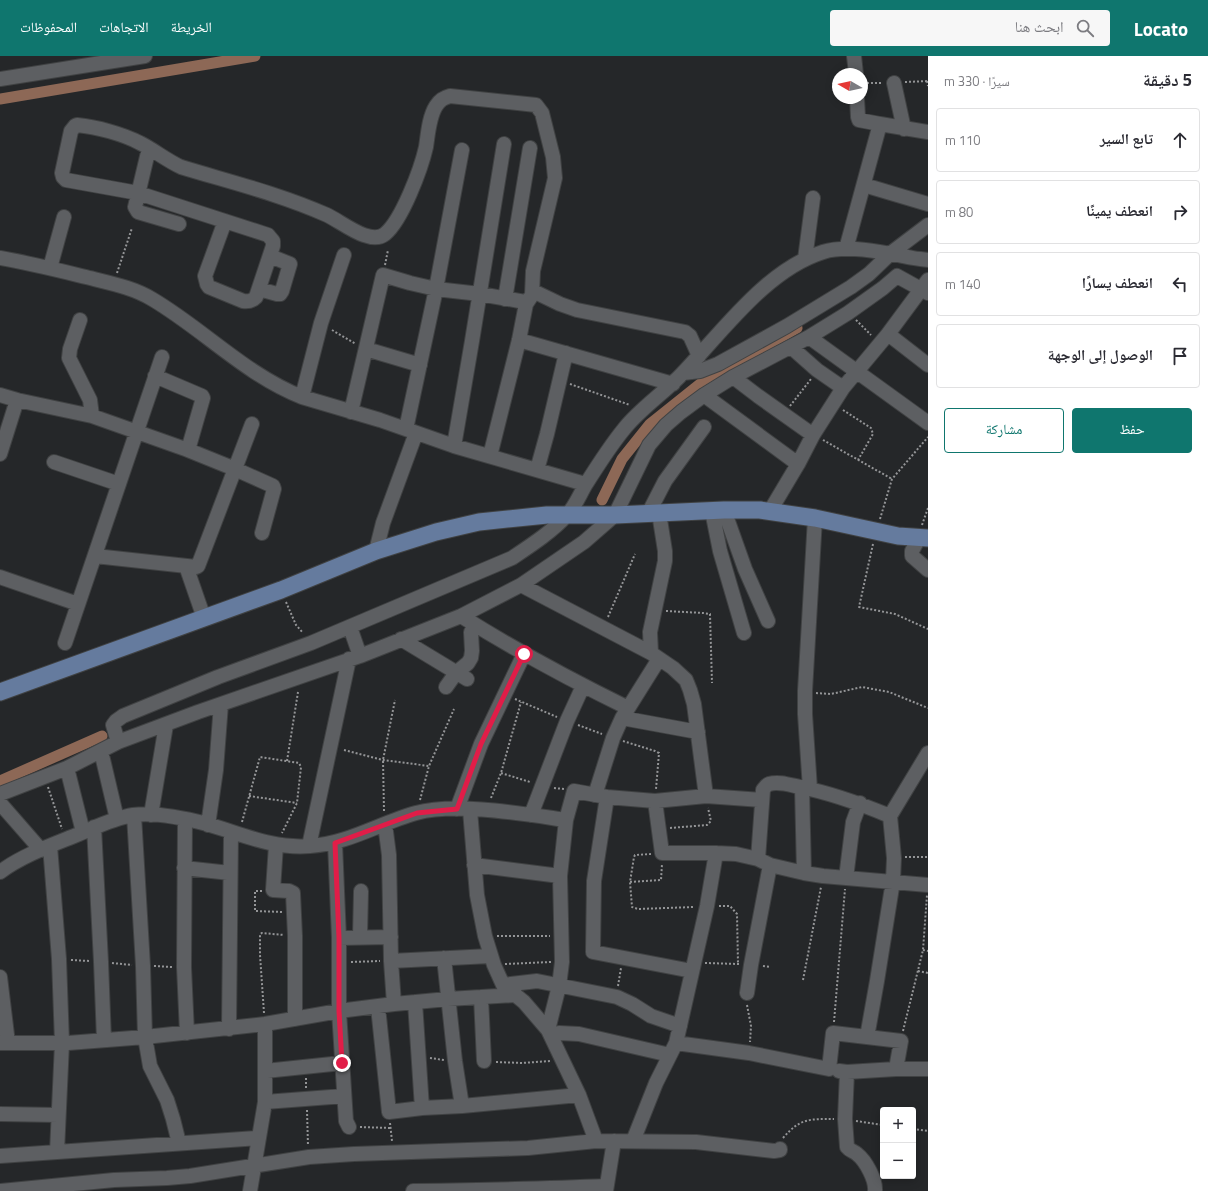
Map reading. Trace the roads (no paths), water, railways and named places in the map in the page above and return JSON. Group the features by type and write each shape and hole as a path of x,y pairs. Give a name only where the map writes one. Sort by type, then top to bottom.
{"main road":[{"path":"0,692 281,590 376,551 436,532 479,522 528,516 654,514 718,510 770,511 815,518 898,536 924,538"}],"street":[{"path":"0,79 146,56"},
{"path":"854,56 855,68"},
{"path":"894,83 904,129"},
{"path":"225,221 205,276 206,284 209,287 242,301 248,302 256,297 270,256 273,241 268,234 138,193 64,179 62,173 71,131 74,126 125,136 181,167 284,197 328,216 363,235 373,238 382,236 388,230 406,202 422,162 435,107 442,98 450,96 536,105 542,113 555,168 555,178 533,271 533,291 526,304 519,340 490,456"},
{"path":"857,104 858,117 860,120 904,129 928,132"},
{"path":"846,249 880,124"},
{"path":"454,446 504,144"},
{"path":"149,148 135,207 138,212 179,224"},
{"path":"505,299 530,148"},
{"path":"376,551 411,431 420,365 462,150"},
{"path":"864,184 928,204"},
{"path":"805,259 813,198"},
{"path":"50,268 64,217"},
{"path":"683,373 700,371 718,364 804,316 851,287 891,253 928,226"},
{"path":"118,742 113,725 123,716 218,677 311,643 505,562 534,542 568,515 586,484 624,429 673,384 766,286 777,276 805,259 824,251 846,249 924,258"},
{"path":"302,397 321,324 344,255"},
{"path":"259,289 277,294 280,294 282,291 290,264 270,256"},
{"path":"0,258 50,268 128,288 152,299 261,376 302,397 454,446 586,484"},
{"path":"0,794 67,768 118,742 221,704 354,658 461,616 521,585 584,542 615,515 649,445 657,435 681,412 704,395 734,377 812,335 848,313 883,288 896,276 924,258"},
{"path":"351,412 383,275 436,289 480,294 525,302 526,304"},
{"path":"770,511 798,464 813,435 842,388 926,288 896,276"},
{"path":"533,291 560,304 577,310 685,332 690,336 699,356"},
{"path":"804,316 812,335 928,424"},
{"path":"80,320 70,349 69,358 90,400 92,416"},
{"path":"884,338 928,366"},
{"path":"519,340 673,384"},
{"path":"790,347 817,370 842,388"},
{"path":"366,349 420,365"},
{"path":"537,470 566,353"},
{"path":"65,643 162,357"},
{"path":"155,376 202,396 203,398 188,450"},
{"path":"734,377 813,435"},
{"path":"0,395 92,416 188,450 235,469 274,488 262,533"},
{"path":"704,395 798,464"},
{"path":"0,454 17,400"},
{"path":"95,556 198,566 252,424"},
{"path":"693,967 593,952 594,881 601,796 613,738 655,656 650,632 665,561 665,551 654,514 665,481 704,427"},
{"path":"54,462 119,484"},
{"path":"718,510 768,621"},
{"path":"718,510 720,551 744,633"},
{"path":"804,873 806,788 805,691 815,518"},
{"path":"924,538 912,551 912,556 928,570"},
{"path":"186,566 204,618"},
{"path":"0,577 78,604"},
{"path":"521,585 655,656 682,676 688,683 694,704 706,796"},
{"path":"461,616 524,654 583,686 625,713 698,732"},
{"path":"309,846 354,658 350,627"},
{"path":"446,687 462,676 471,658 471,632"},
{"path":"401,639 462,676"},
{"path":"524,654 481,744 464,809 474,865 477,895 485,936 492,960 503,985 524,1002 550,1033 579,1095 596,1141"},
{"path":"531,815 567,721 583,686"},
{"path":"208,824 216,770 221,704"},
{"path":"151,815 166,725"},
{"path":"101,751 117,819"},
{"path":"867,1037 893,881 894,858 890,816 928,753"},
{"path":"67,768 88,830 101,962 104,1040"},
{"path":"747,993 764,862 762,800 763,790 767,785 780,783 806,788 860,803 890,816"},
{"path":"550,1033 562,962 560,876 566,820 574,791 601,796 655,801 706,796 762,800"},
{"path":"655,801 662,854 736,854 804,873 823,876 928,884"},
{"path":"0,803 46,848 59,959 62,1043 57,1152"},
{"path":"846,878 853,822 860,803"},
{"path":"0,872 21,860 66,839 117,819 134,815 174,816 208,824 276,845 309,846 335,843 417,813 464,809 531,815 566,820"},
{"path":"134,815 143,966 145,1037 150,1066 167,1100 179,1143"},
{"path":"185,819 184,967 187,1033"},
{"path":"385,824 389,855 391,961 394,1004"},
{"path":"228,1028 230,872 235,833"},
{"path":"335,843 340,962 339,1011 346,1121 349,1127"},
{"path":"276,845 273,890 292,892 295,936 295,1019"},
{"path":"633,1141 656,1083 673,1049 680,1026 707,906 716,853"},
{"path":"474,865 560,876"},
{"path":"184,868 230,872"},
{"path":"360,937 361,891"},
{"path":"339,938 391,937"},
{"path":"391,961 444,958 492,960"},
{"path":"444,958 455,1061 462,1106"},
{"path":"0,977 4,1043 62,1043 145,1037 265,1024 339,1011 394,1004 516,995"},
{"path":"503,985 537,981 617,997 632,1004 651,1016 680,1026"},
{"path":"481,997 484,1062"},
{"path":"415,1002 422,1108"},
{"path":"378,1007 389,1112 579,1095"},
{"path":"250,1191 265,1102 265,1024"},
{"path":"550,1033 579,1034 673,1049 750,1053 847,1072 896,1068 928,1069"},
{"path":"829,1069 833,1033 901,1041 896,1068"},
{"path":"266,1071 342,1063"},
{"path":"847,1072 845,1119 846,1147 850,1151 856,1153 863,1161 871,1176 875,1191"},
{"path":"265,1102 344,1096"},
{"path":"0,1114 58,1115"},
{"path":"0,1156 258,1138"},
{"path":"413,1191 606,1189 614,1140"},
{"path":"1,1191 114,1180 167,1178 309,1157 354,1154 528,1148 614,1140 696,1142 774,1151 780,1149"}],"waterway":[{"path":"0,99 255,56"},
{"path":"602,500 622,459 650,424 705,380 797,328"},
{"path":"0,781 102,736"}]}
